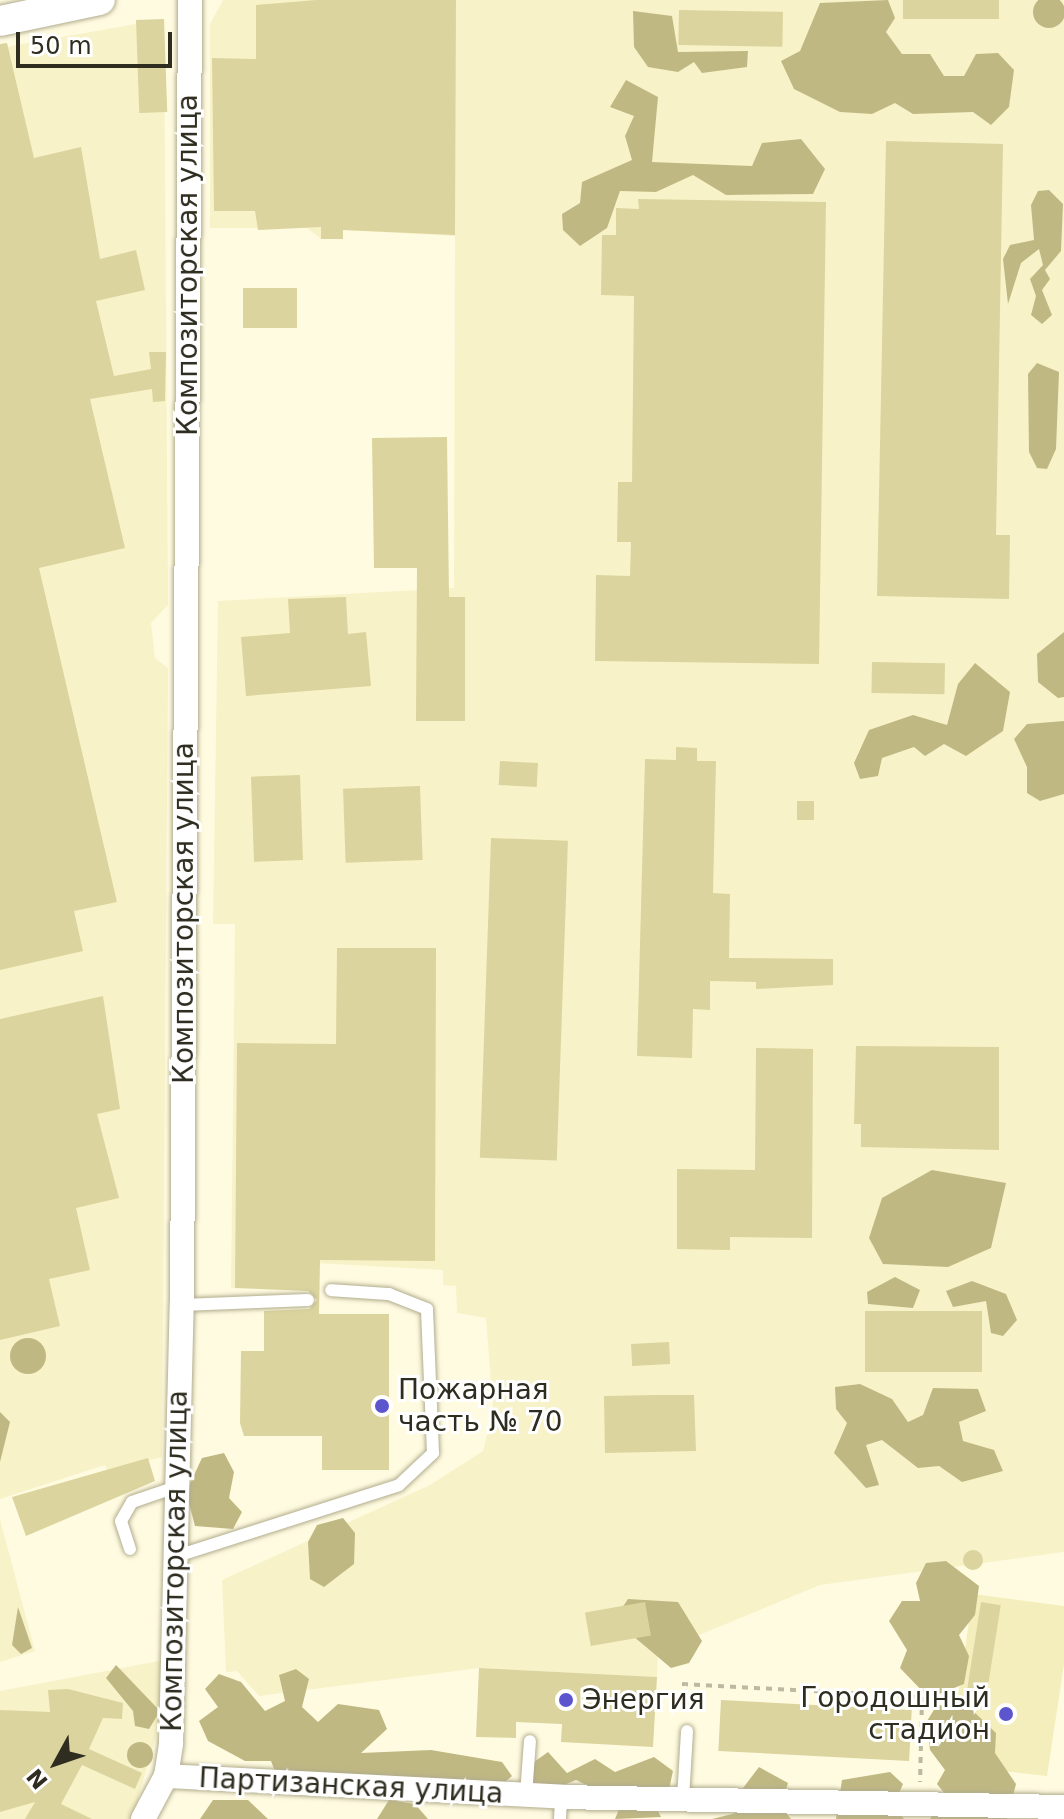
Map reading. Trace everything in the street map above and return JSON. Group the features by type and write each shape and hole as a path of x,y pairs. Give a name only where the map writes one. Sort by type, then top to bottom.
{"street":[{"path":"0,21 100,0"},
{"name":"Композиторская улица","path":"143,1819 166,1776 182,1305 190,0"},
{"name":"Партизанская улица","path":"166,1776 526,1795 560,1808 683,1799 1064,1807"}],"lane":[{"path":"174,1557 399,1485 433,1453 427,1309 389,1294 331,1290"},
{"path":"182,1305 308,1300"},
{"path":"130,1549 121,1521 132,1502 176,1487"},
{"path":"683,1799 687,1731"},
{"path":"526,1795 530,1741"}],"path":[{"path":"682,1684 922,1697 919,1804"}],"shaded area":[{"path":"1049,-4 1060,1 1065,12 1060,23 1049,28 1038,23 1033,12 1038,1"},
{"path":"223,0 1064,0 1064,1552 820,1585 658,1652 657,1677 479,1668 259,1696 237,1671 226,1672 222,1580 430,1485 483,1451 493,1410 486,1318 457,1313 456,1286 443,1285 443,1270 315,1263 320,1289 231,1288 235,924 213,924 218,601 454,588 455,236 343,230 343,239 321,239 307,228 210,228 210,24"},
{"path":"888,0 895,18 886,32 902,54 930,54 944,76 964,76 976,54 998,53 1014,70 1009,107 991,125 973,112 913,114 895,103 872,114 840,112 794,89 781,61 800,51 820,3"},
{"path":"633,11 672,16 678,52 748,51 747,67 702,73 694,62 678,72 648,67 634,47"},
{"path":"164,19 168,605 151,623 155,658 168,668 162,1457 108,1471 105,1465 0,1499 0,48"},
{"path":"626,80 658,97 652,162 752,166 762,143 801,139 825,169 813,194 726,195 693,175 656,192 620,191 607,228 580,246 563,230 562,214 580,203 582,182 632,160 625,136 634,116 610,107"},
{"path":"1049,190 1063,204 1061,251 1045,270 1050,279 1042,290 1052,315 1042,324 1031,315 1036,296 1030,279 1043,265 1039,249 1021,263 1008,304 1003,259 1010,245 1034,240 1031,205 1038,191"},
{"path":"1037,363 1059,372 1056,449 1047,469 1037,468 1029,452 1028,374"},
{"path":"1064,632 1064,697 1058,698 1038,682 1037,654"},
{"path":"975,663 1010,692 1003,731 966,756 944,744 925,756 914,747 882,758 878,776 860,779 854,763 869,730 913,715 947,725 958,684"},
{"path":"1064,721 1064,794 1040,801 1027,793 1027,767 1014,739 1027,724"},
{"path":"932,1170 1006,1183 991,1248 948,1267 883,1264 869,1238 882,1198"},
{"path":"895,1277 920,1290 913,1308 868,1304 867,1292"},
{"path":"972,1281 1006,1294 1017,1320 1003,1336 991,1333 986,1301 953,1307 946,1291"},
{"path":"28,1338 41,1343 46,1356 41,1369 28,1374 15,1369 10,1356 15,1343"},
{"path":"860,1384 892,1399 908,1422 923,1415 933,1388 978,1389 986,1411 959,1422 963,1441 994,1450 1003,1471 962,1482 939,1466 918,1468 882,1440 866,1445 879,1485 866,1488 834,1453 847,1423 836,1409 835,1387"},
{"path":"0,1412 10,1422 0,1462"},
{"path":"224,1453 234,1472 229,1498 242,1512 233,1529 195,1526 186,1492 202,1458"},
{"path":"343,1518 355,1533 354,1564 324,1587 310,1579 308,1542 317,1525"},
{"path":"0,1519 35,1651 0,1662"},
{"path":"946,1561 979,1586 975,1615 959,1635 969,1656 964,1684 929,1698 900,1668 907,1650 889,1621 902,1601 920,1601 916,1583 926,1563"},
{"name":"Городошный стадион","path":"973,1594 1064,1606 1064,1664 1047,1776 948,1765"},
{"path":"628,1599 678,1602 702,1641 689,1663 671,1668 614,1620"},
{"path":"18,1607 32,1648 21,1654 12,1645"},
{"path":"164,1660 163,1712 132,1819 0,1819 0,1691"},
{"path":"116,1665 160,1711 149,1729 135,1726 133,1711 106,1678"},
{"path":"296,1669 309,1679 302,1707 318,1722 338,1704 379,1710 387,1729 361,1753 431,1750 502,1762 512,1776 499,1787 281,1787 271,1761 245,1761 208,1741 199,1721 218,1707 205,1689 219,1674 241,1682 265,1711 285,1701 279,1675"},
{"path":"937,1705 970,1708 996,1733 995,1753 1016,1784 1007,1819 930,1819 945,1794 937,1784 945,1770 930,1750 927,1721"},
{"path":"140,1742 149,1746 153,1755 149,1764 140,1768 131,1764 127,1755 131,1746"},
{"path":"548,1752 567,1773 595,1759 615,1772 654,1757 673,1771 668,1794 650,1796 661,1817 615,1819 622,1802 576,1780 549,1791 532,1787 534,1762"},
{"path":"759,1767 788,1783 781,1807 791,1819 712,1819 740,1812 740,1792"},
{"path":"890,1772 903,1784 893,1807 904,1819 836,1819 842,1780"},
{"path":"213,1800 248,1800 268,1819 200,1819"},
{"path":"389,1800 415,1804 428,1819 377,1819"}],"building":[{"path":"316,0 456,0 455,235 343,230 343,239 321,239 321,227 258,230 255,211 214,211 212,58 256,59 256,5"},
{"path":"903,0 999,0 999,19 903,19"},
{"path":"679,10 783,12 782,47 678,45"},
{"path":"164,19 167,112 139,113 136,20"},
{"path":"7,43 34,158 81,147 100,259 136,250 145,290 96,301 114,376 151,369 149,352 166,352 165,401 153,402 152,389 90,399 125,548 39,568 117,902 74,911 83,951 0,970 0,44"},
{"path":"886,141 1003,144 996,535 1010,535 1009,599 877,596"},
{"path":"638,199 826,202 819,664 595,661 596,575 630,576 631,542 617,542 618,482 632,482 634,296 601,295 602,235 616,235 616,208 639,209"},
{"path":"243,288 297,288 297,328 243,328"},
{"path":"447,437 449,597 465,597 465,721 416,721 417,568 374,568 372,438"},
{"path":"346,597 348,634 366,632 371,686 246,696 241,637 290,633 288,599"},
{"path":"872,662 945,663 944,694 871,693"},
{"path":"676,747 697,748 697,761 716,761 713,893 730,894 729,958 833,959 833,985 756,989 756,982 710,981 710,1010 693,1009 692,1058 637,1056 645,759 676,760"},
{"path":"500,761 538,763 537,787 499,785"},
{"path":"300,775 303,860 254,862 251,777"},
{"path":"420,786 423,860 346,863 343,789"},
{"path":"797,801 814,801 814,820 797,820"},
{"path":"491,838 568,841 557,1160 480,1158"},
{"path":"337,948 436,948 435,1261 320,1260 319,1314 389,1314 389,1470 322,1470 322,1436 244,1436 240,1423 241,1351 264,1351 264,1311 309,1309 317,1300 308,1291 235,1288 237,1043 336,1044"},
{"path":"103,996 120,1109 97,1114 119,1198 76,1208 90,1270 49,1279 60,1326 0,1340 0,1019"},
{"path":"856,1046 999,1047 999,1150 861,1147 861,1124 854,1124"},
{"path":"756,1048 813,1049 812,1238 730,1237 730,1250 677,1249 677,1169 755,1170"},
{"path":"865,1311 982,1311 982,1372 865,1372"},
{"path":"669,1342 670,1364 632,1366 631,1344"},
{"path":"694,1395 696,1451 605,1453 604,1396"},
{"path":"148,1458 155,1481 26,1536 12,1497"},
{"path":"973,1550 980,1553 983,1560 980,1567 973,1570 966,1567 963,1560 966,1553"},
{"path":"645,1602 651,1635 591,1646 585,1613"},
{"path":"981,1602 1001,1605 985,1706 965,1703"},
{"name":"Энергия","path":"479,1668 657,1677 653,1747 561,1742 562,1724 516,1722 516,1738 476,1737"},
{"path":"68,1689 123,1703 122,1719 103,1718 89,1749 142,1773 135,1789 82,1765 61,1804 92,1819 25,1819 35,1802 0,1812 0,1710 50,1712 48,1690"},
{"path":"721,1700 912,1710 909,1761 718,1751"}],"place":[{"name":"Пожарная часть № 70","path":"382,1406"},
{"name":"Энергия","path":"566,1700"},
{"name":"Городошный стадион","path":"1006,1714"}]}
